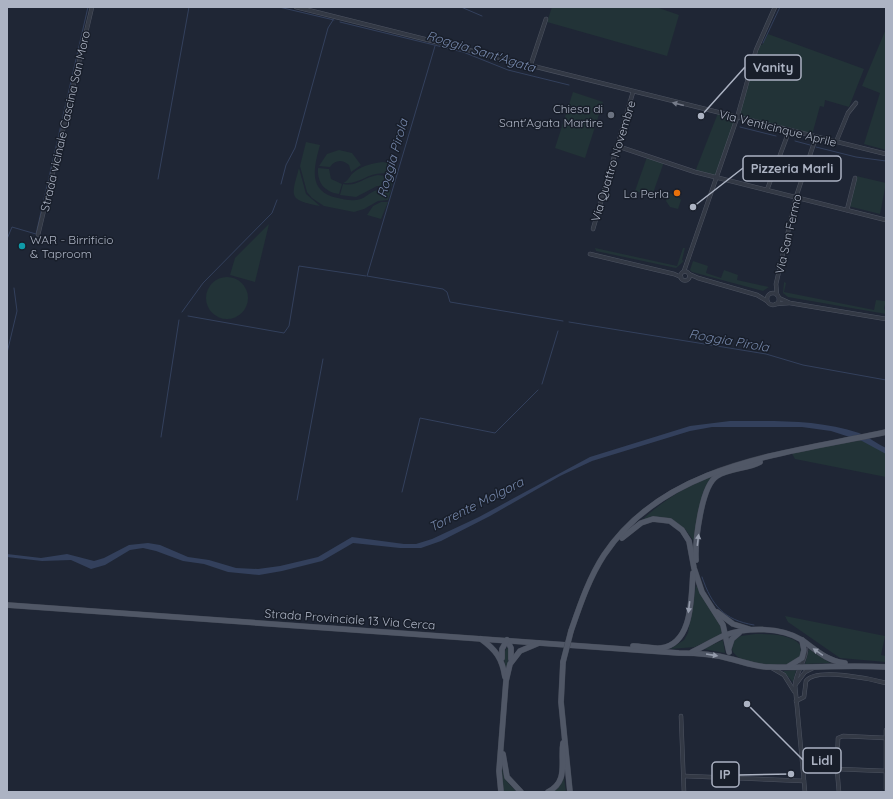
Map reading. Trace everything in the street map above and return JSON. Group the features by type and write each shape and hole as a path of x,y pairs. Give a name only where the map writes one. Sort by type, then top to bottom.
{"main road":[{"path":"570,792 561,694 563,662 572,630 587,588 606,553 640,516 676,490 717,471 770,457 886,432"},
{"path":"697,579 696,555 702,501 708,485 719,475 754,465 770,457"},
{"path":"606,553 641,523 653,519 663,519 677,525 685,534 691,549 697,579 704,596 722,622 729,652 733,659"},
{"path":"595,647 630,646 660,648 676,642 682,637 687,625 694,568"},
{"name":"Strada Provinciale 13 Via Cerca","path":"7,605 679,653 692,652 733,659 748,665 769,667 886,667"},
{"path":"711,607 733,624 754,630"},
{"name":"Strada Provinciale 13 Via Cerca","path":"692,652 725,635 741,631 754,630 782,632 802,640 832,660 864,666"},
{"path":"729,652 732,639 741,631"},
{"path":"480,638 496,650 503,664"},
{"path":"506,681 502,651 507,640"},
{"path":"501,792 498,776 506,681 510,664 511,648 507,640"},
{"path":"786,666 802,658 804,650 802,640"},
{"path":"510,664 520,651 541,642"},
{"path":"503,730 505,774 511,784 521,792"},
{"path":"548,792 559,782 563,774 561,752 564,735"}],"street":[{"name":"Strada vicinale Cascina San Moro","path":"38,235 92,7"},
{"name":"Via Venticinque Aprile","path":"296,7 886,154"},
{"path":"688,263 689,275 684,280 682,274 688,263 737,118 756,50 775,7"},
{"path":"530,66 546,19"},
{"name":"Via Quattro Novembre","path":"593,230 633,92"},
{"path":"836,142 848,113 856,103"},
{"path":"767,190 789,131"},
{"name":"Via San Fermo","path":"776,284 796,197 816,137"},
{"path":"617,146 688,170 886,220"},
{"path":"847,210 855,178"},
{"path":"590,254 674,274 689,275 757,295 768,300 771,304 790,303 886,319"},
{"path":"768,300 776,284"},
{"path":"776,284 778,296 776,304"},
{"path":"757,295 770,294 778,296 790,303"},
{"path":"802,640 806,650 795,684 805,792"},
{"path":"795,684 805,672 819,666"},
{"path":"769,667 784,675 796,694"},
{"path":"796,701 804,697 806,681 813,675 850,676 886,683"},
{"path":"681,716 684,792"},
{"path":"886,730 886,789"},
{"path":"839,792 837,741 839,737 886,738"},
{"path":"837,769 886,771"},
{"path":"684,776 804,781"}],"shaded area":[{"path":"552,7 656,7 679,15 667,56 547,22"},
{"path":"886,29 886,150 864,144 880,93 862,86"},
{"path":"768,34 864,69 849,107 825,100 824,107 820,106 812,135 792,128 791,130 738,117 760,45 762,45"},
{"path":"573,92 603,102 585,158 555,148"},
{"path":"718,113 737,118 717,177 695,172"},
{"path":"306,142 320,145 316,162 315,178 321,190 328,195 347,200 354,200 360,199 374,191 384,189 391,190 388,200 378,201 364,209 354,212 324,206 312,198 307,192 300,166"},
{"path":"339,150 352,153 361,165 351,172 349,165 341,161 334,163 330,167 319,166 327,154"},
{"path":"647,157 664,162 652,196 635,191"},
{"path":"383,162 397,165 395,175 386,173 378,174 356,182 343,183 362,167"},
{"path":"299,168 306,194 320,206 302,202 294,196 294,185"},
{"path":"318,168 329,169 331,179 342,184 339,194 326,189 323,186 319,178"},
{"path":"378,175 394,177 391,187 377,186 356,197 340,195 343,184 348,185 357,183"},
{"path":"856,176 886,183 880,214 848,206"},
{"path":"669,193 678,196 681,200 678,209 670,207 666,201"},
{"path":"381,202 388,202 381,219 367,215 373,206"},
{"path":"269,224 255,282 230,275 235,258"},
{"path":"595,248 677,266 683,248 685,248 682,260 684,261 676,268 596,251"},
{"path":"693,261 708,266 706,273 721,278 724,270 738,275 737,280 769,287 763,291 692,272 690,270"},
{"path":"223,277 231,277 239,280 245,286 248,298 245,310 239,316 231,319 223,319 215,316 209,310 206,302 206,294 209,286 215,280"},
{"path":"784,282 786,283 784,292 874,310 876,300 886,301 884,308 886,314 788,297 783,293"},
{"path":"860,437 886,450 886,477 795,459 791,452"},
{"path":"716,475 711,479 696,544 685,529 671,520 641,521 658,506 676,494 696,483"},
{"path":"696,585 718,621 723,633 695,647 670,649 684,640 688,633"},
{"path":"785,616 885,636 881,655 886,656 886,662 840,658 788,622"},
{"path":"755,634 779,635 796,641 800,645 801,655 794,662 780,665 760,664 741,659 732,649 734,640 741,636"},
{"path":"723,640 725,653 703,649"},
{"path":"508,647 510,652 506,672 504,655"},
{"path":"809,649 830,663 805,664"},
{"path":"796,670 793,682 783,671"},
{"path":"502,769 508,783 517,792 503,792"},
{"path":"564,778 566,792 552,792 563,779"}],"water":[{"name":"Torrente Molgora","path":"730,421 812,423 843,428 859,433 886,448 886,454 862,441 831,431 802,427 712,427 690,431 592,461 560,476 490,516 441,541 421,548 400,548 353,543 322,561 259,575 228,572 204,564 183,561 143,548 130,550 105,565 91,569 71,560 42,561 7,557 7,554 41,558 67,554 94,561 104,558 129,545 148,543 160,545 188,557 209,560 236,568 258,569 280,566 318,557 352,537 404,544 416,544 432,539 479,517 590,457 690,426"}],"waterway":[{"path":"7,239 12,227 36,234 88,7"},
{"path":"158,179 189,7"},
{"name":"Roggia Sant'Agata","path":"279,7 334,20"},
{"path":"461,7 482,16"},
{"path":"763,43 780,7"},
{"name":"Roggia Pirola","path":"281,184 286,165 295,148 328,28 333,20"},
{"name":"Roggia Sant'Agata","path":"340,22 463,52 508,70 569,85"},
{"name":"Roggia Pirola","path":"435,46 367,276 443,289 447,292 450,302 563,321"},
{"name":"Roggia Sant'Agata","path":"740,127 776,136"},
{"name":"Roggia Sant'Agata","path":"795,141 810,145"},
{"name":"Roggia Sant'Agata","path":"816,147 856,157 886,161"},
{"name":"Roggia Pirola","path":"182,312 203,283 272,213 277,200"},
{"name":"Roggia Pirola","path":"188,316 284,333 289,326 299,266 366,276"},
{"path":"7,353 17,311 14,288"},
{"name":"Roggia Pirola","path":"161,437 179,320"},
{"name":"Roggia Pirola","path":"569,322 766,354 803,365 886,380"},
{"path":"542,384 558,331"},
{"path":"297,500 323,359"},
{"path":"402,492 420,418 495,433 538,390"},
{"path":"702,577 710,596 720,610 744,623 754,625"}],"place":[{"name":"Chiesa di Sant'Agata Martire","path":"611,115"},
{"name":"Vanity","path":"701,116"},
{"name":"La Perla","path":"677,193"},
{"name":"Pizzeria Marli","path":"693,207"},
{"name":"WAR - Birrificio & Taproom","path":"22,246"},
{"name":"Lidl","path":"747,704"},
{"name":"IP","path":"791,774"}]}
